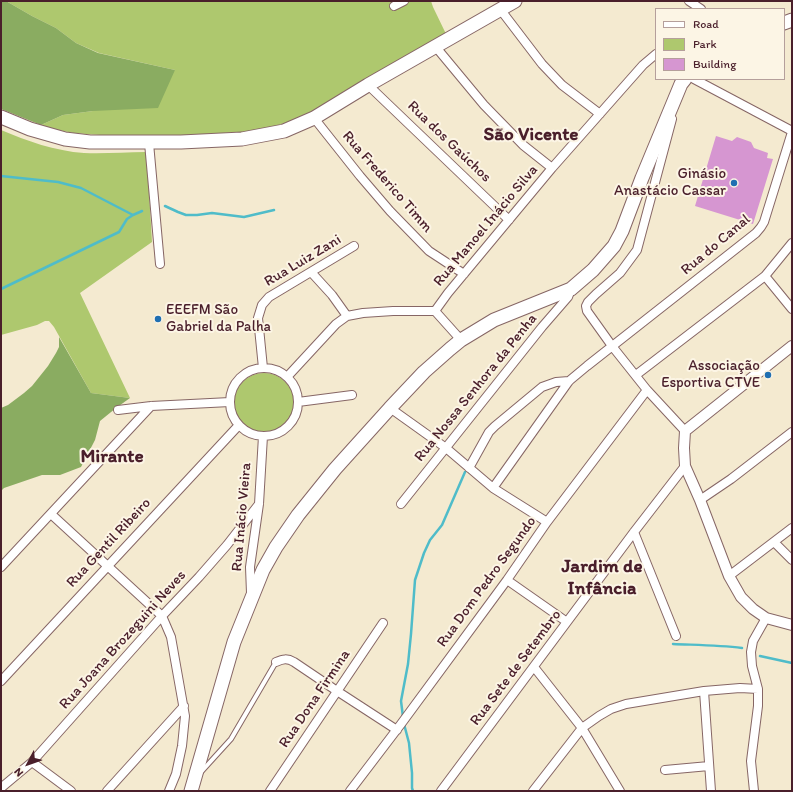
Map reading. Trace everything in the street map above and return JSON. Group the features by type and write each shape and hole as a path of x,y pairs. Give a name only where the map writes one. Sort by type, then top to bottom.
{"main road":[{"path":"1,117 30,129 64,139 90,142 149,143 242,139 284,131 314,118 435,46 515,1"},
{"path":"193,785 234,642 263,570 276,547 298,515 335,469 390,408 424,372 461,340 494,320 572,289 593,270 614,246 622,231 642,178 683,82"}],"street":[{"path":"394,6 404,1"},
{"path":"689,1 700,8"},
{"path":"500,9 542,64 562,85 600,114"},
{"path":"435,46 484,105 523,146 552,168"},
{"name":"Rua Manoel Inácio Silva","path":"435,312 448,293 552,168 643,65 655,55"},
{"path":"696,80 792,131"},
{"path":"683,82 637,250 620,273 588,302 586,306 587,311 612,346 647,390 685,431 685,466 700,500 729,576 741,597 753,609 766,618 792,625"},
{"name":"Rua dos Gaúchos","path":"368,85 510,220"},
{"name":"Rua Frederico Timm","path":"314,118 390,211 429,250 464,274"},
{"name":"Rua do Canal","path":"494,488 569,382 761,228 792,131"},
{"path":"149,143 160,264"},
{"path":"636,376 765,276 792,243"},
{"name":"Rua Luiz Zani","path":"263,368 258,318 262,305 269,297 354,246"},
{"path":"312,272 332,295 347,316"},
{"path":"765,276 792,309"},
{"name":"Rua Nossa Senhora da Penha","path":"401,504 542,327 568,297 572,289"},
{"path":"287,377 336,324 347,316 394,311 435,312 461,340"},
{"path":"685,431 792,346"},
{"path":"263,368 276,370 287,377 293,384 297,393 298,402 297,413 292,423 284,430 274,435 263,436 252,434 239,425 232,413 230,402 231,394 243,375 253,370 263,368"},
{"path":"469,468 489,432 495,426 542,387 556,382 569,382"},
{"name":"Rua Dom Pedro Segundo","path":"350,791 399,727 548,522 647,390"},
{"path":"298,402 352,395"},
{"path":"118,410 151,406 230,402"},
{"path":"1,567 151,406"},
{"path":"390,408 446,448 494,488 548,522"},
{"name":"Rua Gentil Ribeiro","path":"1,681 239,425"},
{"path":"700,500 731,479 792,432"},
{"name":"Rua Inácio Vieira","path":"251,600 250,567 259,504 263,436"},
{"name":"Rua Sete de Setembro","path":"441,791 685,466"},
{"name":"Rua Joana Brozeguini Neves","path":"1,788 32,762 227,545 259,504"},
{"path":"51,514 162,616 171,637 186,716 176,774 169,791"},
{"path":"729,576 792,528"},
{"path":"634,532 676,636"},
{"path":"774,542 792,560"},
{"path":"507,580 568,622"},
{"path":"754,791 751,761 758,706 758,689 752,666 751,652 754,641 766,618"},
{"name":"Rua Dona Firmina","path":"270,791 383,623"},
{"path":"276,662 284,659 294,662 337,691 399,727"},
{"path":"534,667 582,728 620,791"},
{"path":"533,791 582,728 611,709 626,704 704,691 740,688 758,689"},
{"path":"704,691 711,791"},
{"path":"107,791 184,706"},
{"path":"32,762 71,791"},
{"path":"665,770 709,766"}],"lane":[{"path":"193,785 231,739 276,662"}],"green space":[{"path":"1,1 6,1 56,28 76,43 98,53 175,70 158,108 93,111 63,115 41,125 1,109"},
{"path":"6,1 431,1 447,36 301,118 259,131 170,136 113,136 73,133 41,125 63,115 93,111 175,70 99,53 76,43 56,28"},
{"path":"1,130 41,145 73,152 146,152 152,242 80,293 130,398 91,393 54,327 49,321 1,335"},
{"path":"59,337 91,393 130,398 100,421 95,440 81,467 60,475 42,475 4,488 1,491 1,408 8,405 32,386 56,353 59,347"},
{"path":"264,373 281,378 289,386 294,403 289,420 281,428 264,433 247,428 239,420 234,403 239,386 247,378"}],"building":[{"name":"Ginásio Anastácio Cassar","path":"716,136 732,141 737,137 751,142 754,148 768,153 767,158 773,159 753,224 695,206"}],"waterway":[{"path":"1,176 58,182 81,188 133,215"},
{"path":"165,206 186,215 212,213 244,217 274,210"},
{"path":"1,289 119,232 127,219 142,211"},
{"path":"403,717 401,701 408,664 415,580 430,540 442,525 465,472"},
{"path":"673,644 742,648"},
{"path":"760,656 792,663"},
{"path":"404,724 409,743 413,791"}],"place":[{"name":"Ginásio Anastácio Cassar","path":"734,183"},
{"name":"EEEFM São Gabriel da Palha","path":"158,319"},
{"name":"Associação Esportiva CTVE","path":"768,375"}],"district":[{"name":"São Vicente","path":"531,135"},
{"name":"Mirante","path":"112,457"},
{"name":"Jardim de Infância","path":"602,578"}]}
